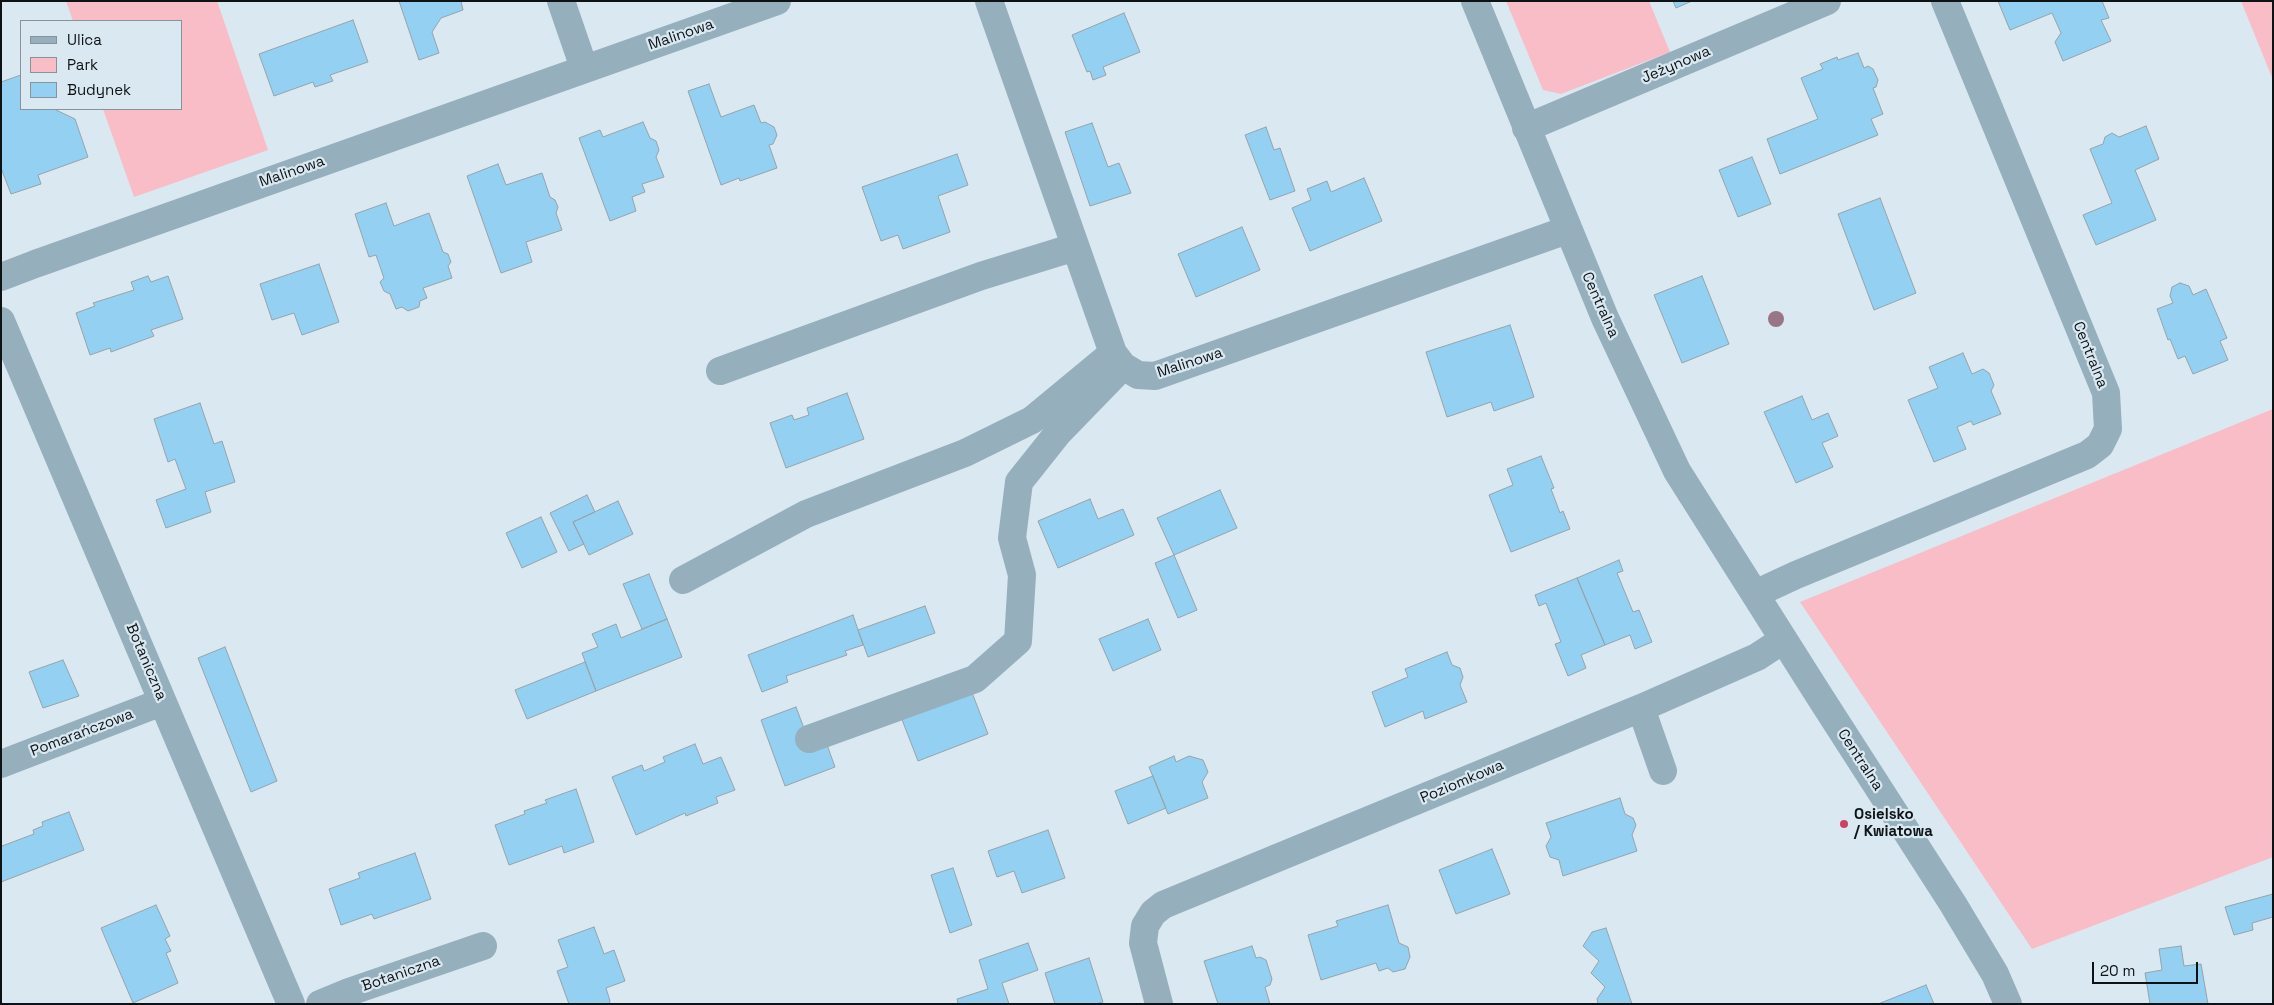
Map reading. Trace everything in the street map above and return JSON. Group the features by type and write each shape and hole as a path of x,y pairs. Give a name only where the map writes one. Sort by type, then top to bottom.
{"street":[{"path":"561,1 584,68"},
{"name":"Malinowa","path":"1,277 584,68 777,1"},
{"path":"989,1 1118,360"},
{"name":"Centralna","path":"1475,1 1604,318 1677,471 1783,640 1954,904 1995,974 2008,1004"},
{"name":"Jeżynowa","path":"1526,128 1827,1"},
{"name":"Centralna","path":"1755,594 1796,575 2087,455 2100,445 2108,429 2106,393 1945,1"},
{"name":"Malinowa","path":"1118,360 1138,375 1154,376 1567,230"},
{"path":"720,371 981,276 1076,247"},
{"name":"Botaniczna","path":"1,321 291,1004"},
{"path":"683,580 806,514 965,453 1032,420 1118,360"},
{"path":"809,739 975,679 1018,641 1022,575 1012,538 1019,482 1118,360"},
{"name":"Poziomkowa","path":"1159,1004 1143,943 1144,926 1153,913 1178,898 1641,708 1757,657 1783,640"},
{"name":"Pomarańczowa","path":"1,764 162,702"},
{"path":"1641,708 1663,771"},
{"name":"Botaniczna","path":"320,1004 349,992 483,946"}],"green space":[{"path":"66,1 217,1 268,150 134,197 103,110 182,110 182,20 73,20"},
{"path":"1506,1 1649,1 1670,52 1561,94 1543,90"},
{"path":"2241,1 2273,1 2273,80"},
{"path":"2273,409 2273,857 2032,949 1800,602"}],"building":[{"path":"399,1 461,1 463,10 441,18 432,32 439,53 419,60"},
{"path":"1673,1 1692,1 1676,8"},
{"path":"1998,1 2102,1 2109,18 2101,20 2111,41 2063,61 2055,42 2061,33 2052,13 2010,30"},
{"path":"1124,13 1140,52 1103,67 1106,75 1093,80 1090,71 1087,72 1072,35"},
{"path":"353,20 368,62 330,75 333,81 315,87 313,82 274,96 259,54"},
{"path":"1858,53 1864,68 1868,66 1873,69 1878,80 1876,87 1873,88 1883,114 1871,119 1878,135 1780,174 1767,139 1818,119 1801,78 1823,69 1820,64 1837,57 1838,60"},
{"path":"20,75 20,110 56,110 75,119 88,157 38,175 41,184 11,194 1,168 1,82"},
{"path":"709,84 721,117 754,105 761,123 765,122 774,127 777,135 773,144 769,145 777,168 740,181 739,178 721,185 688,91"},
{"path":"643,122 650,138 656,141 659,150 656,157 664,177 642,184 645,192 632,197 636,211 610,221 579,138 600,130 603,137"},
{"path":"1092,123 1108,167 1119,163 1131,193 1090,206 1065,132"},
{"path":"2146,126 2159,159 2135,170 2156,220 2096,245 2083,215 2112,203 2090,149 2103,144 2105,137 2112,133 2119,137"},
{"path":"1266,127 1274,150 1280,148 1295,191 1270,200 1245,135"},
{"path":"957,154 968,185 938,196 950,232 903,249 898,235 881,241 862,187"},
{"path":"1752,157 1771,204 1738,217 1719,170"},
{"path":"498,164 506,185 542,173 550,197 555,200 558,207 556,213 562,230 526,242 532,262 501,273 467,176"},
{"path":"1364,178 1382,221 1310,251 1292,208 1311,200 1307,189 1327,181 1331,192"},
{"path":"1880,198 1916,293 1874,310 1838,214"},
{"path":"386,203 394,226 429,213 443,252 448,254 451,262 448,266 452,278 423,288 427,298 420,301 419,307 408,311 402,307 396,309 390,294 384,291 380,282 384,278 376,255 369,257 355,214"},
{"path":"1242,227 1260,270 1196,297 1178,254"},
{"path":"319,264 339,322 302,335 294,313 272,320 260,284"},
{"path":"148,276 151,282 168,276 183,319 151,330 154,336 111,352 110,348 90,355 76,313 95,306 93,303 134,290 131,282"},
{"path":"1702,276 1729,344 1682,363 1654,295"},
{"path":"2180,283 2189,286 2193,295 2206,289 2227,338 2220,341 2228,360 2193,374 2185,356 2178,359 2170,339 2168,340 2157,309 2173,303 2170,296 2172,287"},
{"path":"1510,325 1534,397 1494,411 1491,402 1447,417 1426,352"},
{"path":"1963,353 1972,374 1983,369 1989,373 1994,385 1991,391 2001,414 1973,425 1971,421 1957,427 1966,449 1934,462 1908,400 1938,388 1929,367"},
{"path":"847,393 864,439 786,468 770,423 792,415 794,420 809,415 807,408"},
{"path":"1802,396 1812,420 1828,413 1838,436 1822,443 1833,467 1796,483 1764,412"},
{"path":"200,403 214,444 222,441 235,482 205,492 211,512 166,528 156,500 186,489 175,459 168,462 154,419"},
{"path":"1541,456 1554,488 1551,489 1560,513 1563,511 1570,529 1511,552 1489,495 1513,485 1507,469"},
{"path":"1220,490 1237,528 1174,555 1157,518"},
{"path":"587,495 595,512 573,522 584,544 569,551 550,513"},
{"path":"1090,499 1098,519 1123,509 1134,535 1058,568 1038,521"},
{"path":"618,501 633,534 589,555 573,522"},
{"path":"541,517 557,552 522,568 506,533"},
{"path":"1174,555 1197,610 1178,618 1155,563"},
{"path":"1619,560 1623,571 1617,573 1633,612 1639,610 1652,642 1635,649 1630,635 1605,645 1577,578"},
{"path":"649,574 667,619 642,629 623,584"},
{"path":"1577,578 1605,645 1581,655 1586,668 1568,676 1555,644 1561,642 1546,603 1539,606 1535,595"},
{"path":"925,606 935,633 868,657 858,630"},
{"path":"853,615 863,645 845,651 847,655 786,676 788,682 762,692 748,655"},
{"path":"667,619 682,657 596,691 582,653 598,647 592,634 616,624 621,638"},
{"path":"1148,619 1161,650 1113,671 1099,639"},
{"path":"225,647 277,781 251,792 198,658"},
{"path":"1447,652 1452,665 1460,668 1463,677 1460,685 1467,702 1425,719 1423,711 1385,727 1372,692 1408,677 1405,669"},
{"path":"63,660 79,696 43,708 29,672"},
{"path":"585,662 596,691 527,719 515,690"},
{"path":"971,690 988,734 918,761 901,717"},
{"path":"796,707 811,747 826,742 835,767 785,786 761,720"},
{"path":"695,744 703,764 721,757 735,790 716,797 718,803 686,816 685,813 636,835 612,777 642,765 644,771 665,762 663,757"},
{"path":"1174,756 1176,762 1189,756 1203,760 1208,772 1202,782 1208,798 1168,814 1149,767"},
{"path":"1153,776 1166,808 1128,824 1115,791"},
{"path":"576,789 594,842 564,853 562,846 509,865 495,825 525,814 524,811 547,803 545,800"},
{"path":"1620,798 1625,814 1633,818 1636,825 1632,835 1637,851 1563,876 1559,860 1550,857 1546,846 1551,837 1546,823"},
{"path":"69,812 84,850 1,882 1,844 2,846 34,834 33,830 43,826 42,822"},
{"path":"1048,830 1065,878 1022,893 1014,871 997,877 988,851"},
{"path":"1492,849 1510,894 1456,914 1439,870"},
{"path":"415,853 431,899 374,919 372,914 341,925 329,889 360,878 358,873"},
{"path":"953,868 972,925 950,933 931,875"},
{"path":"2273,894 2273,917 2252,923 2253,930 2234,935 2225,907"},
{"path":"156,905 170,936 165,939 171,951 166,953 178,983 133,1003 101,928"},
{"path":"1388,905 1399,943 1408,947 1410,957 1405,969 1393,972 1388,968 1379,971 1376,963 1321,980 1308,935 1338,926 1336,921"},
{"path":"594,927 604,954 614,950 625,981 606,988 610,1001 609,1004 569,1004 557,971 568,967 558,940"},
{"path":"1606,928 1632,1004 1598,1004 1597,999 1605,987 1591,973 1599,961 1583,946 1592,932"},
{"path":"1028,943 1038,970 1002,983 1009,1004 958,1004 957,999 988,989 979,960"},
{"path":"1252,946 1256,958 1260,957 1266,960 1272,979 1270,985 1265,987 1270,1004 1218,1004 1204,961"},
{"path":"2181,946 2184,966 2201,964 2208,1004 2150,1004 2145,973 2162,970 2159,949"},
{"path":"1089,958 1103,1002 1096,1004 1055,1004 1045,973"},
{"path":"1926,985 1934,1004 1878,1004"}],"place":[{"name":"Osielsko / Kwiatowa","path":"1844,824"}]}
